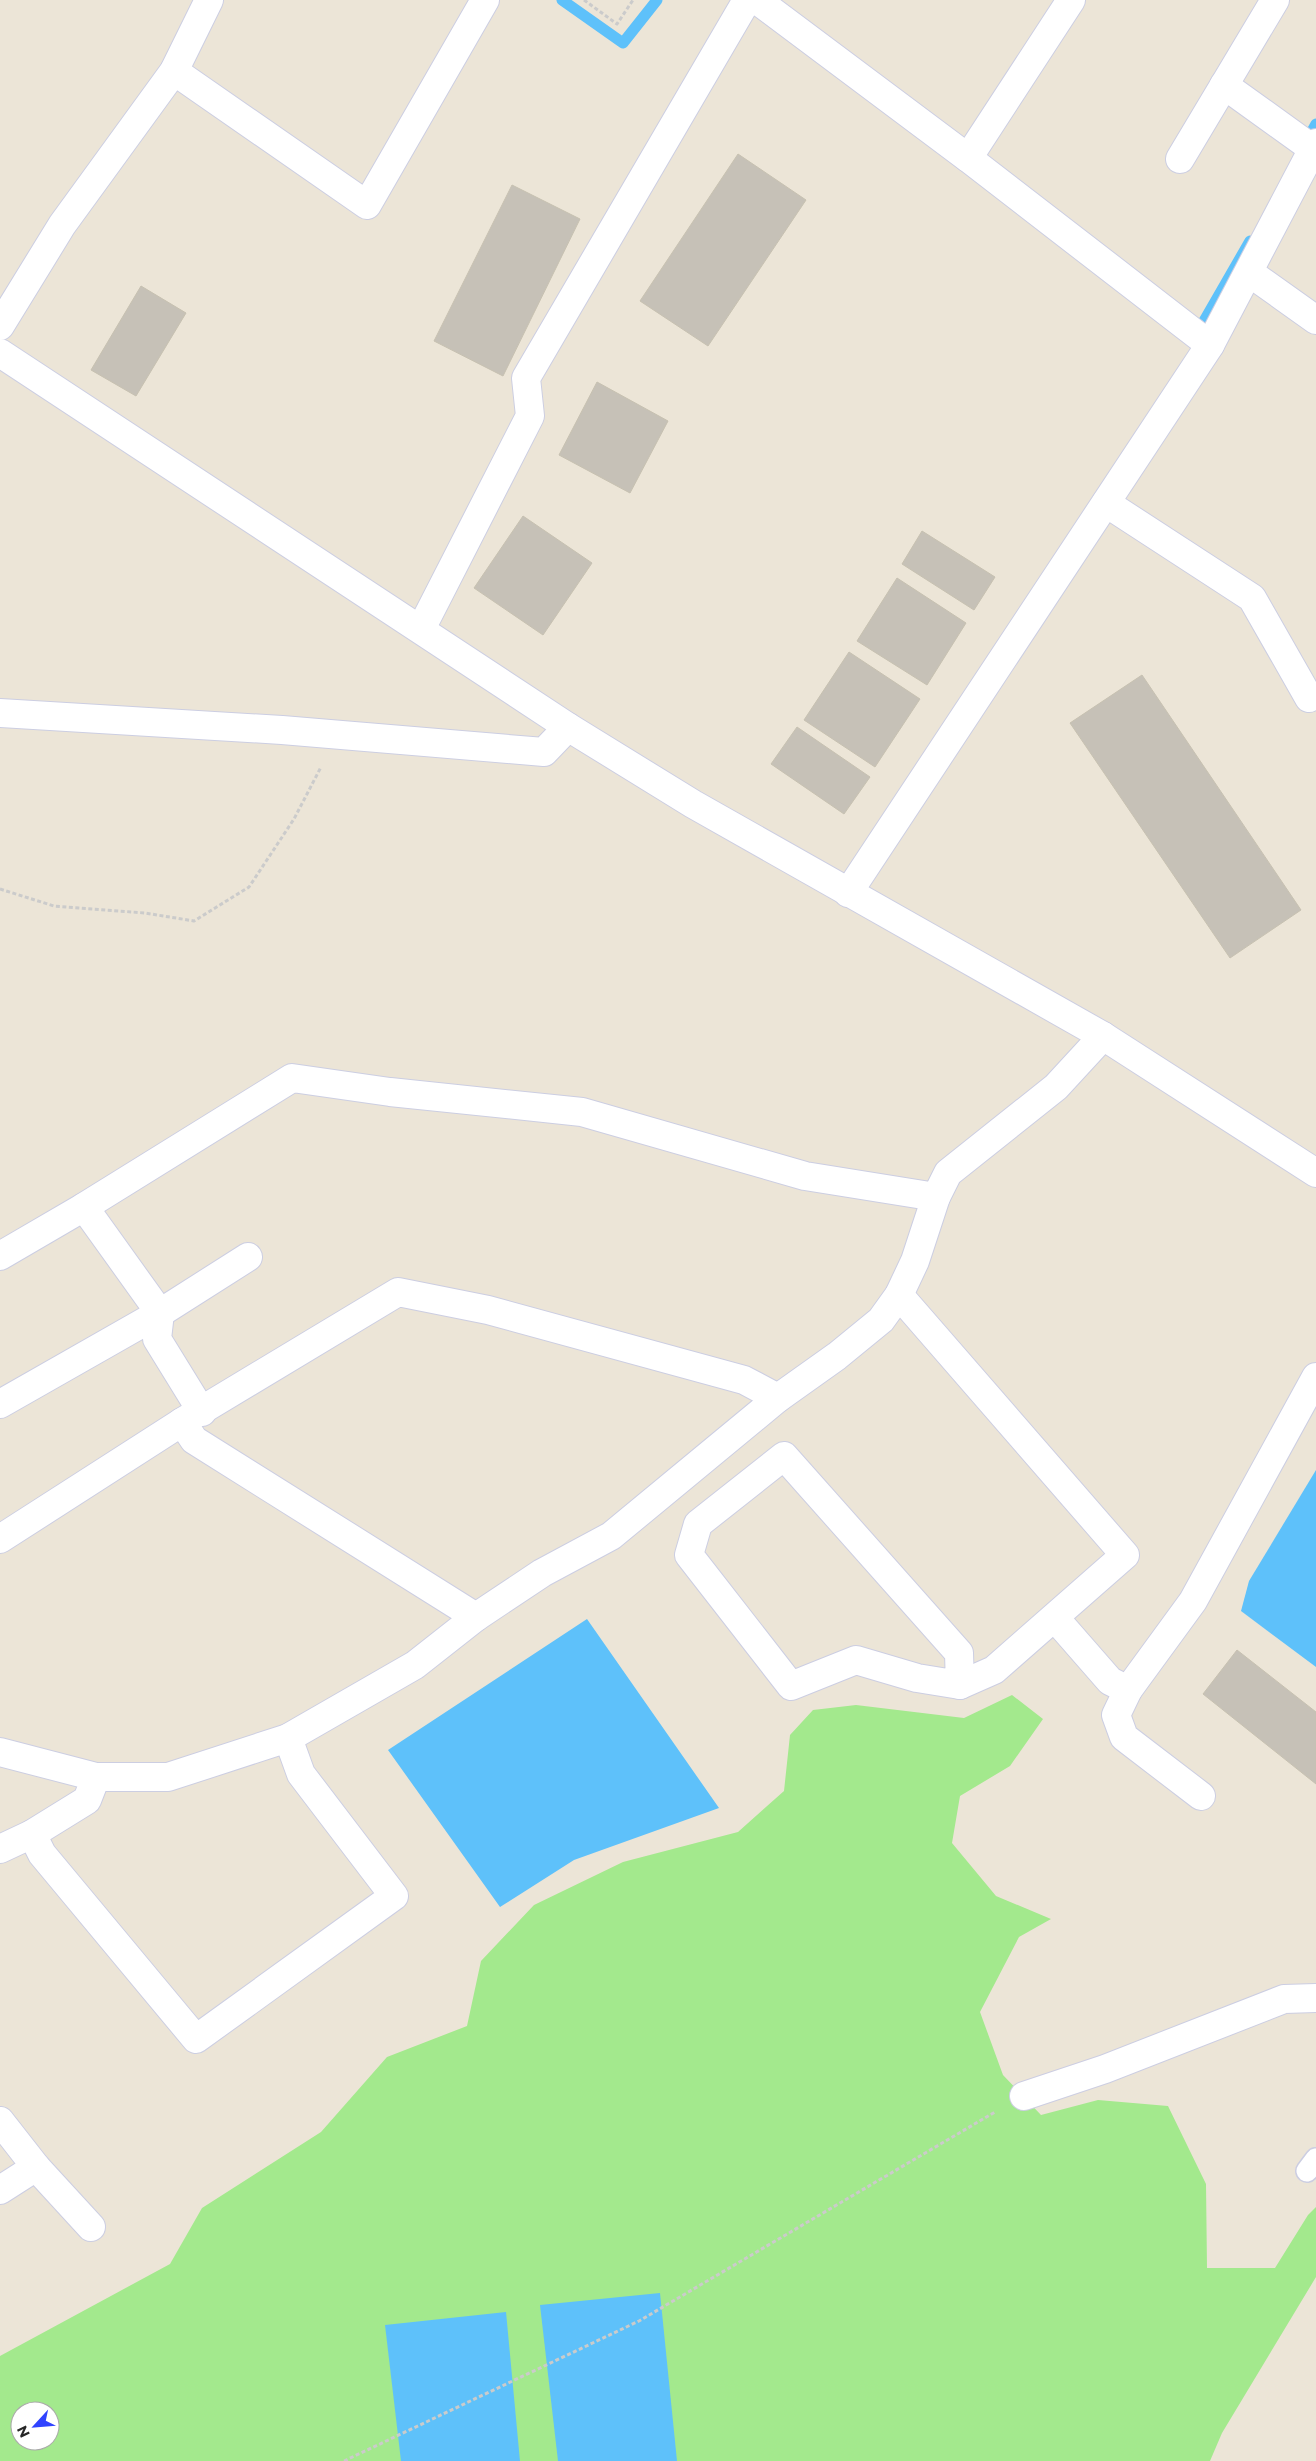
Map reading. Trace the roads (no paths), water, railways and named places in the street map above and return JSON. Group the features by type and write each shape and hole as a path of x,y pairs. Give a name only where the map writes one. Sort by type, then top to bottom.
{"street":[{"path":"0,326 62,225 174,71 209,0"},
{"path":"174,71 367,205 485,0"},
{"path":"421,629 530,416 526,378 747,0"},
{"path":"757,0 968,158 1210,346"},
{"path":"968,158 1071,0"},
{"path":"1180,159 1275,0"},
{"path":"848,893 1210,346 1315,146 1224,85"},
{"path":"1250,273 1316,320"},
{"path":"0,352 568,727 693,804 1103,1036 1316,1173"},
{"path":"1106,503 1252,598 1309,698"},
{"path":"0,713 338,735 544,752 568,727"},
{"path":"0,1752 96,1777 168,1777 288,1738 414,1665 476,1618 542,1573 611,1536 778,1398 837,1356 881,1320 900,1295 916,1260 936,1197 948,1172 1056,1088 1103,1036"},
{"path":"0,1255 84,1207 292,1078 390,1092 582,1112 805,1176 936,1197"},
{"path":"84,1207 160,1313 156,1339 192,1417 194,1440 476,1618"},
{"path":"0,1404 160,1313 248,1257"},
{"path":"0,1539 192,1417 398,1292 488,1310 744,1380 778,1398"},
{"path":"900,1295 1125,1555 994,1670 960,1685 917,1678 856,1660 791,1686 689,1555 698,1524 784,1456 959,1653 960,1685"},
{"path":"1201,1796 1124,1737 1116,1715 1128,1690 1193,1601 1316,1377"},
{"path":"1055,1618 1110,1681 1128,1690"},
{"path":"32,1834 42,1854 196,2039 394,1896 301,1774 288,1738"},
{"path":"0,1849 32,1834 87,1800 96,1777"},
{"path":"1024,2096 1105,2069 1284,1999 1316,1998"},
{"path":"0,2121 36,2167 91,2227"},
{"path":"0,2190 36,2167"}],"water":[{"path":"1316,1470 1316,1667 1241,1611 1249,1581"},
{"path":"587,1619 719,1808 574,1860 500,1907 388,1750"},
{"path":"660,2293 677,2461 558,2461 540,2305"},
{"path":"506,2312 520,2461 401,2461 385,2325"}],"waterway":[{"path":"562,0 623,43 657,0"},
{"path":"1306,142 1316,124"},
{"path":"1204,321 1250,241"}]}
